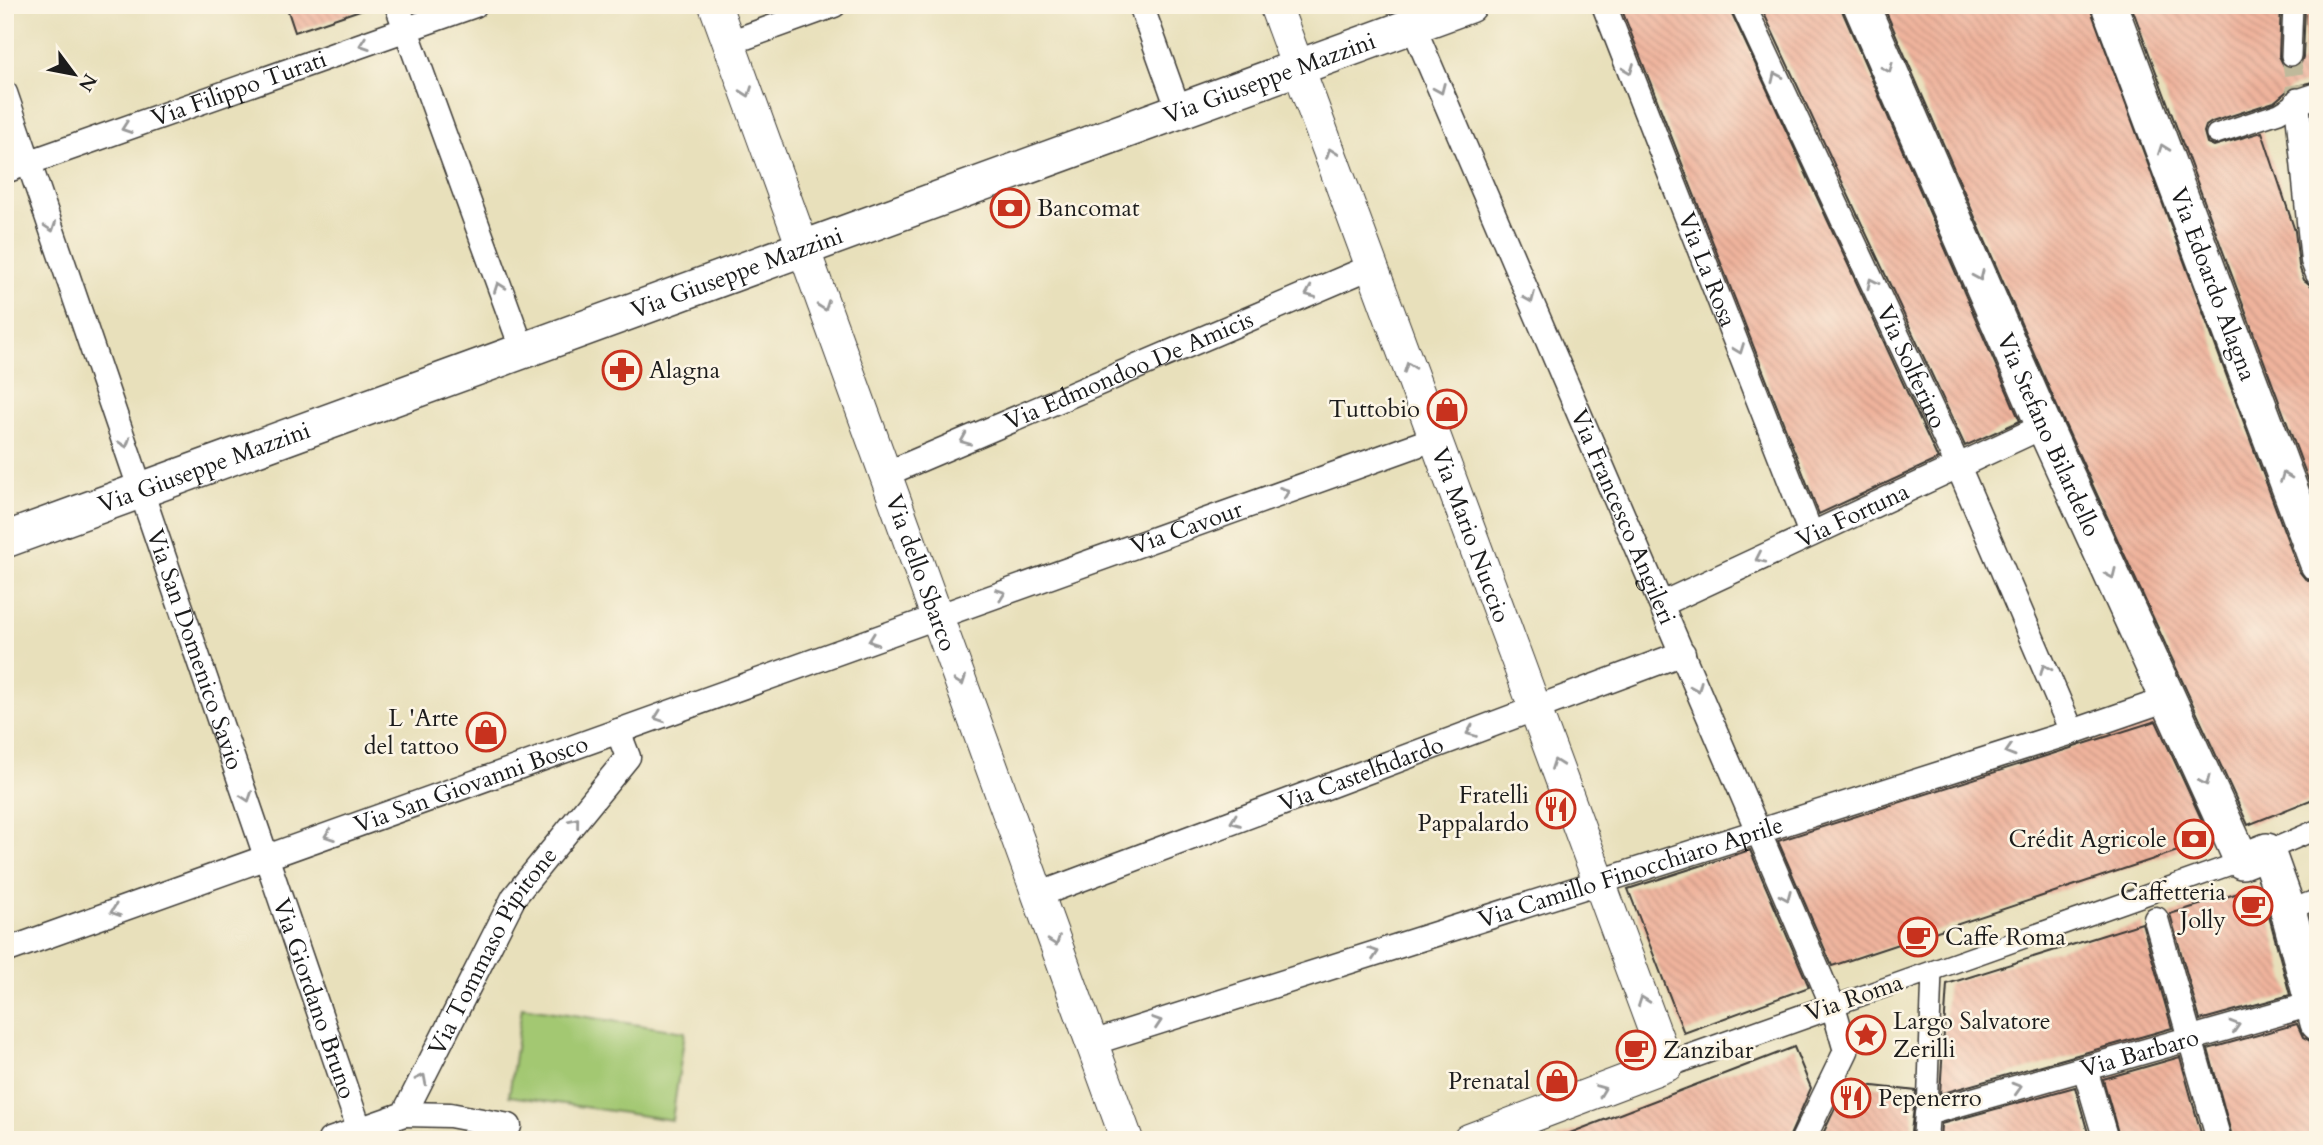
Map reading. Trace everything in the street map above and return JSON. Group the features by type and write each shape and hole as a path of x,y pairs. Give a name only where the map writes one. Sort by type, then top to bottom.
{"main road":[{"name":"Via Giuseppe Mazzini","path":"5,540 1469,5"},
{"name":"Via Stefano Bilardello","path":"1861,5 2044,426 2168,699 2255,856 2303,905 2315,1013"},
{"name":"Via Edoardo Alagna","path":"2109,5 2318,564"}],"street":[{"path":"397,5 523,351"},
{"name":"Via Filippo Turati","path":"5,171 475,5"},
{"name":"Via dello Sbarco","path":"715,5 1127,1140"},
{"path":"729,43 834,5"},
{"path":"1141,5 1179,111"},
{"name":"Via Mario Nuccio","path":"1275,5 1667,1065"},
{"name":"Via La Rosa","path":"1604,5 1811,534"},
{"name":"Via Solferino","path":"1743,5 1958,466 2072,732"},
{"path":"2291,55 2293,5"},
{"name":"Via Francesco Angileri","path":"1413,26 1833,1006 1846,1051 1803,1140"},
{"name":"Via San Domenico Savio","path":"5,93 268,857"},
{"path":"2216,134 2278,113 2304,98 2316,262"},
{"name":"Via Edmondoo De Amicis","path":"886,474 1373,266"},
{"name":"Via Fortuna","path":"1662,604 2044,426"},
{"name":"Via Cavour","path":"937,617 1436,438"},
{"name":"Via San Giovanni Bosco","path":"5,951 937,617"},
{"name":"Via Castelfidardo","path":"1038,895 1683,653"},
{"name":"Via Camillo Finocchiaro Aprile","path":"1092,1042 2072,732 2168,699"},
{"name":"Via Tommaso Pipitone","path":"404,1114 514,897 628,757 618,731"},
{"name":"Via Roma","path":"1469,1140 1667,1065 2255,856 2318,830"},
{"name":"Via Giordano Bruno","path":"268,857 362,1135"},
{"path":"2149,894 2219,1140"},
{"path":"1925,1140 1932,971"},
{"name":"Via Barbaro","path":"1927,1113 2190,1039 2315,1013"},
{"path":"2085,1069 2106,1140"},
{"path":"330,1140 362,1135 404,1114 450,1115 509,1126"}],"green space":[{"path":"522,1007 685,1032 672,1120 509,1096"}],"building":[{"path":"286,5 362,5 363,9 295,32"},
{"path":"1620,5 1728,5 1938,459 1819,514"},
{"path":"1760,5 1841,5 2020,421 1965,446"},
{"path":"1883,5 2089,5 2299,571 2306,580 2318,584 2318,797 2248,825 2062,418"},
{"path":"2131,5 2281,5 2279,56 2284,66 2291,68 2301,63 2303,57 2305,5 2318,5 2318,81 2292,87 2274,102 2212,122 2206,126 2204,132 2207,143 2214,146 2262,132 2295,231 2299,266 2304,280 2314,288 2318,299 2318,506"},
{"path":"2156,721 2211,840 1832,966 1778,841"},
{"path":"1750,850 1809,987 1684,1033 1628,889"},
{"path":"2258,887 2269,916 2290,995 2200,1020 2170,914"},
{"path":"2142,923 2172,1028 1940,1094 1947,984"},
{"path":"2297,1024 2303,1037 2310,1041 2318,1071 2318,1140 2233,1140 2208,1049"},
{"path":"1794,1047 1811,1088 1788,1140 1557,1140 1557,1138"},
{"path":"2180,1057 2203,1140 2120,1140 2103,1079"},
{"path":"1847,1083 1916,1091 1910,1140 1820,1140"},
{"path":"2075,1087 2090,1140 1940,1140 1941,1124"}],"tunnel":[{"path":"2291,56 2297,98"}],"place":[{"name":"Bancomat","path":"1010,208"},
{"name":"Alagna","path":"622,370"},
{"name":"Tuttobio","path":"1447,409"},
{"name":"L 'Arte del tattoo","path":"486,732"},
{"name":"Fratelli Pappalardo","path":"1556,809"},
{"name":"Crédit Agricole","path":"2194,839"},
{"name":"Caffetteria Jolly","path":"2253,906"},
{"name":"Caffe Roma","path":"1918,937"},
{"name":"Largo Salvatore Zerilli","path":"1866,1035"},
{"name":"Zanzibar","path":"1636,1050"},
{"name":"Prenatal","path":"1557,1081"},
{"name":"Pepenerro","path":"1851,1098"}]}
